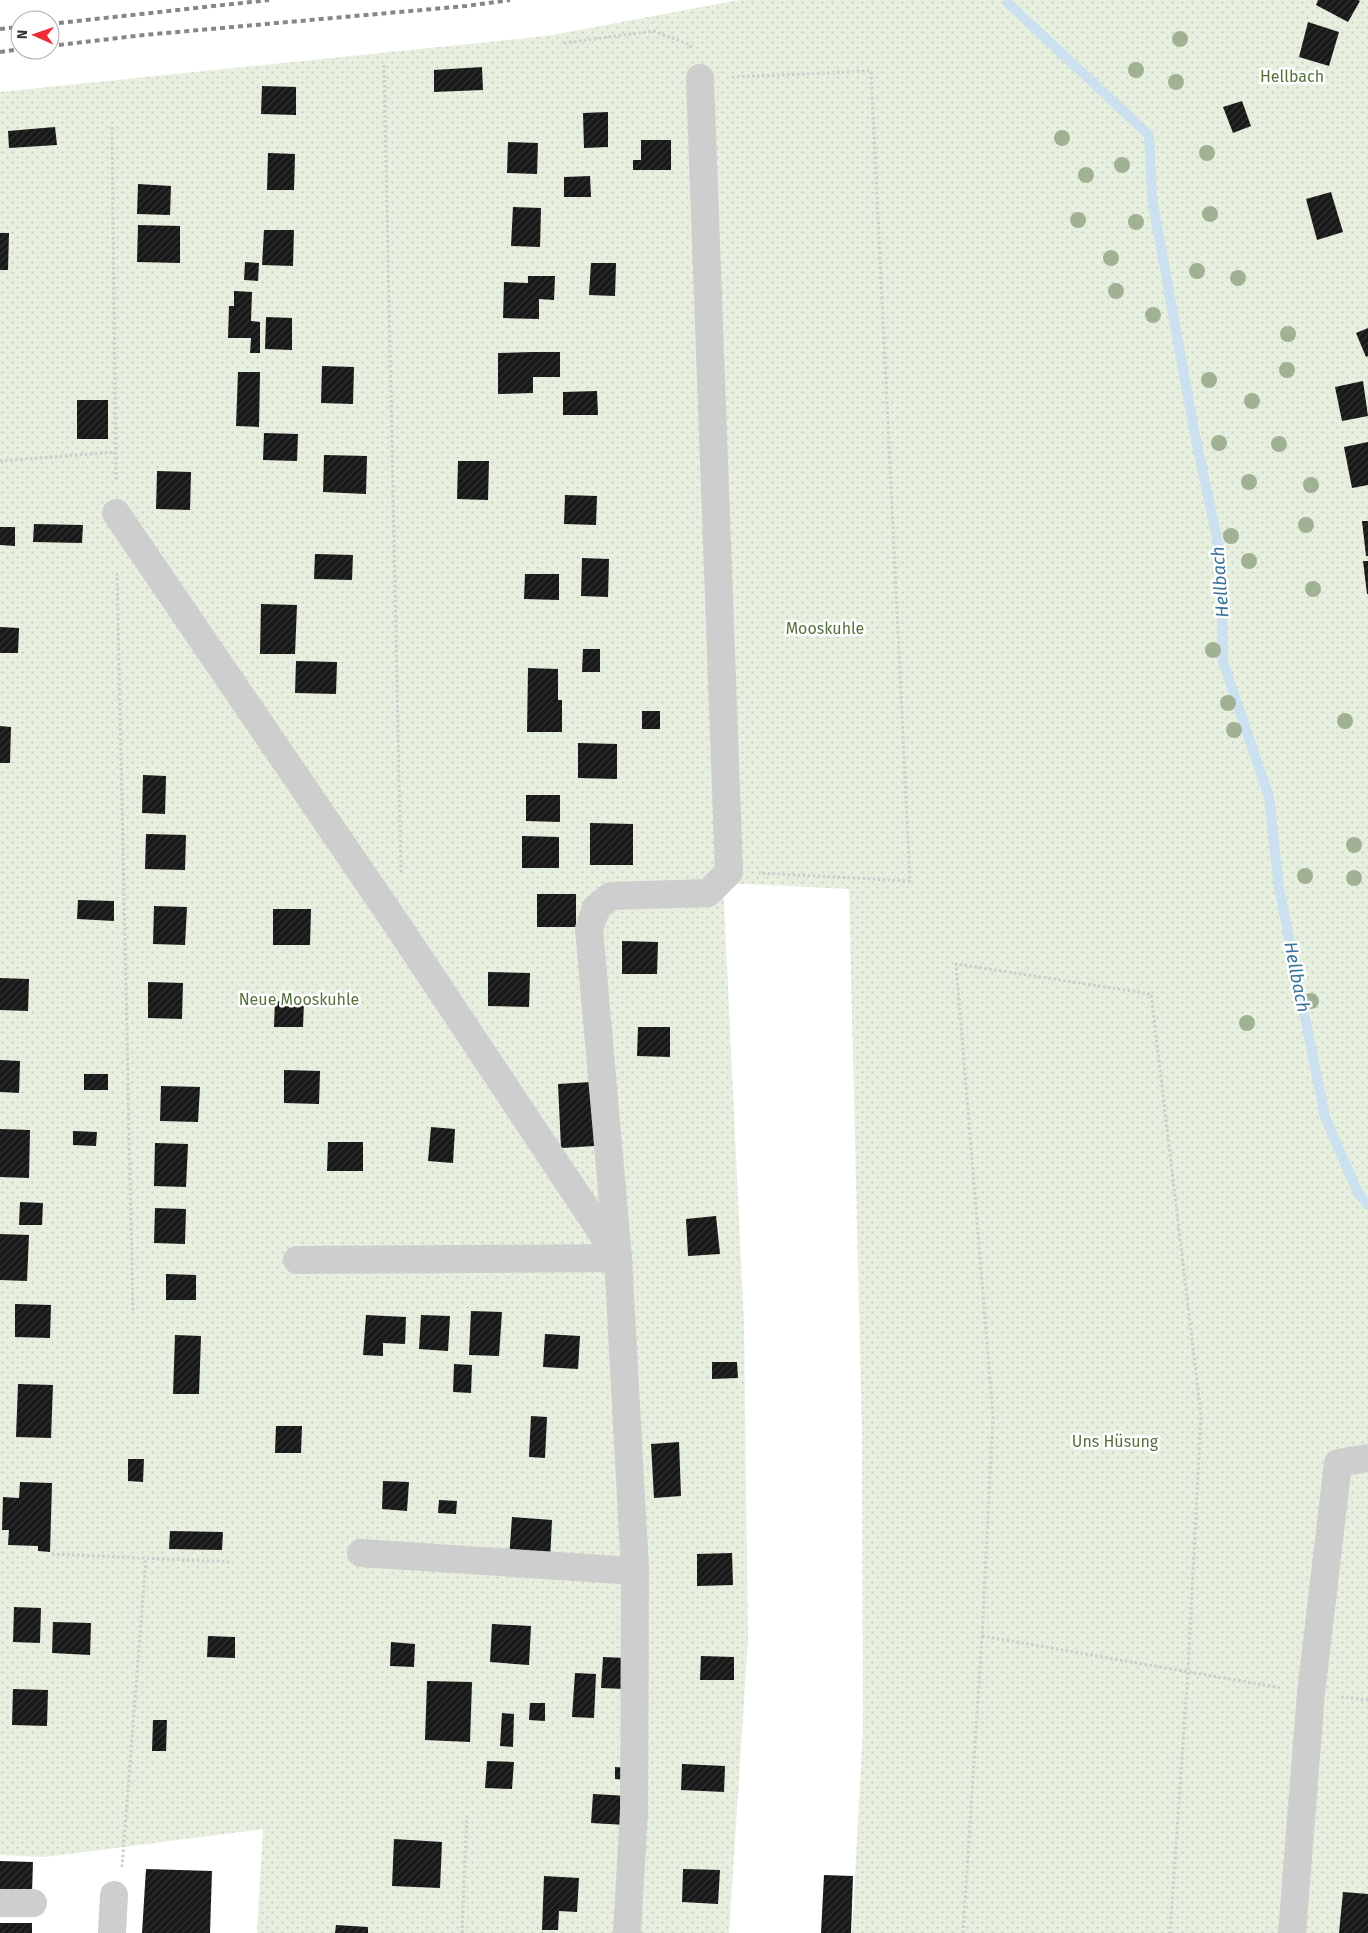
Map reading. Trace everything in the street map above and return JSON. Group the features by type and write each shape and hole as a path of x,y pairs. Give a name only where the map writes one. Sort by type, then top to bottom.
{"street":[{"path":"627,1933 634,1811 635,1571 618,1258 589,929 596,908 611,896 708,893 728,872 700,78"},
{"path":"116,513 408,940 618,1258"},
{"path":"297,1260 618,1258"},
{"path":"1292,1933 1311,1694 1338,1463 1368,1458"},
{"path":"361,1553 635,1571"},
{"path":"112,1933 114,1895"},
{"path":"0,1903 33,1903"}],"path":[{"path":"564,43 654,31 690,45 700,78 871,71 910,881 728,872"},
{"path":"384,65 401,878"},
{"path":"112,128 116,513"},
{"path":"0,461 115,452"},
{"path":"117,572 134,1313"},
{"path":"963,1933 982,1636 993,1416 956,964 1152,994 1201,1415 1188,1671 1170,1933"},
{"path":"52,1554 232,1562"},
{"path":"114,1895 123,1862 146,1558"},
{"path":"982,1636 1311,1694 1368,1700"},
{"path":"462,1933 467,1815"}],"green space":[{"path":"739,0 1368,0 1368,1933 852,1933 863,1729 862,1434 849,889 723,883 744,1324 748,1639 729,1933 634,1933 623,1541 620,1933 257,1933 263,1829 45,1857 0,1855 0,92 547,36"}],"building":[{"path":"1318,0 1360,1 1348,22 1316,5"},
{"path":"1308,22 1339,32 1329,66 1299,57"},
{"path":"482,67 483,90 434,92 434,70"},
{"path":"262,86 296,87 296,115 261,114"},
{"path":"1242,101 1251,126 1233,133 1223,107"},
{"path":"608,112 608,147 584,148 583,113"},
{"path":"55,127 57,145 9,148 8,131"},
{"path":"641,140 671,140 671,170 633,170 633,160 641,160"},
{"path":"508,142 538,143 537,174 507,173"},
{"path":"268,153 295,154 294,190 267,190"},
{"path":"590,176 591,197 564,197 564,177"},
{"path":"138,184 171,186 170,215 137,214"},
{"path":"1331,192 1343,232 1317,240 1306,199"},
{"path":"513,207 541,208 540,247 511,246"},
{"path":"138,225 180,226 180,263 137,262"},
{"path":"264,230 294,230 293,266 262,265"},
{"path":"0,233 9,233 8,270 0,270"},
{"path":"245,262 259,263 258,281 244,280"},
{"path":"591,263 616,263 615,296 589,295"},
{"path":"528,276 555,276 554,300 539,299 539,319 503,318 504,282 528,283"},
{"path":"234,291 252,292 251,321 260,322 260,353 250,353 251,338 228,338 229,306 234,306"},
{"path":"266,317 292,318 292,350 265,349"},
{"path":"1368,328 1368,356 1366,357 1356,333"},
{"path":"560,352 560,377 533,377 533,393 498,394 498,353"},
{"path":"322,366 354,367 353,404 321,403"},
{"path":"238,372 260,372 259,427 236,426"},
{"path":"1363,381 1368,416 1342,421 1335,387"},
{"path":"597,391 598,415 563,415 563,392"},
{"path":"77,400 108,400 108,439 77,439"},
{"path":"264,433 298,434 297,461 263,460"},
{"path":"1368,442 1368,485 1352,488 1344,447"},
{"path":"324,455 367,456 366,494 323,492"},
{"path":"458,461 489,461 488,500 457,499"},
{"path":"157,471 191,472 190,510 156,509"},
{"path":"565,495 597,496 596,525 564,524"},
{"path":"1362,521 1368,521 1368,556 1366,556"},
{"path":"34,524 83,525 82,543 33,542"},
{"path":"0,527 15,527 15,546 0,545"},
{"path":"315,554 353,555 352,580 314,579"},
{"path":"582,558 609,559 608,597 581,596"},
{"path":"1363,561 1368,561 1368,594 1367,594"},
{"path":"525,574 559,574 559,600 524,599"},
{"path":"261,604 297,605 295,654 260,654"},
{"path":"0,627 19,628 18,653 0,653"},
{"path":"583,649 600,649 600,672 582,672"},
{"path":"296,661 337,662 336,694 295,693"},
{"path":"528,668 558,669 558,700 562,700 562,732 527,732"},
{"path":"642,711 660,711 660,729 642,729"},
{"path":"0,726 11,727 10,763 0,763"},
{"path":"578,743 617,744 617,779 578,778"},
{"path":"143,775 166,776 165,814 142,813"},
{"path":"526,795 560,795 560,822 526,821"},
{"path":"590,823 633,824 633,865 590,865"},
{"path":"146,834 186,835 185,870 145,869"},
{"path":"522,836 559,837 559,868 522,868"},
{"path":"537,894 576,894 576,927 537,927"},
{"path":"78,900 114,901 114,921 77,919"},
{"path":"154,906 187,907 185,945 153,944"},
{"path":"273,909 311,909 310,945 273,945"},
{"path":"622,941 658,942 657,974 622,974"},
{"path":"488,972 530,973 529,1007 488,1006"},
{"path":"0,978 29,979 28,1011 0,1010"},
{"path":"148,982 183,983 182,1019 148,1018"},
{"path":"275,1001 304,1002 303,1027 274,1027"},
{"path":"638,1027 670,1027 670,1057 637,1056"},
{"path":"0,1060 20,1061 19,1093 0,1092"},
{"path":"284,1070 320,1071 319,1104 284,1103"},
{"path":"84,1074 108,1074 108,1090 84,1090"},
{"path":"591,1082 595,1146 561,1148 558,1084"},
{"path":"161,1086 200,1087 198,1122 160,1121"},
{"path":"431,1127 455,1129 453,1163 428,1161"},
{"path":"0,1129 30,1130 29,1178 0,1177"},
{"path":"73,1131 97,1132 96,1146 73,1145"},
{"path":"328,1142 363,1142 363,1171 327,1171"},
{"path":"155,1143 188,1144 186,1187 154,1186"},
{"path":"20,1202 43,1203 42,1225 19,1225"},
{"path":"155,1208 186,1209 185,1244 154,1243"},
{"path":"716,1216 720,1254 688,1256 686,1219"},
{"path":"0,1234 29,1235 27,1281 0,1280"},
{"path":"166,1274 196,1275 196,1300 166,1300"},
{"path":"15,1304 51,1305 50,1338 15,1337"},
{"path":"471,1311 502,1312 499,1356 469,1355"},
{"path":"366,1315 406,1317 405,1344 383,1343 383,1356 363,1355"},
{"path":"421,1315 450,1316 448,1351 419,1349"},
{"path":"545,1334 580,1336 578,1369 543,1367"},
{"path":"175,1335 201,1336 199,1394 173,1394"},
{"path":"712,1362 737,1362 738,1378 712,1379"},
{"path":"454,1364 472,1365 471,1393 453,1392"},
{"path":"18,1384 53,1385 51,1438 16,1437"},
{"path":"531,1416 547,1417 545,1458 529,1457"},
{"path":"276,1426 302,1426 301,1453 275,1453"},
{"path":"679,1442 681,1496 654,1498 651,1444"},
{"path":"128,1459 144,1459 143,1482 128,1481"},
{"path":"383,1481 409,1482 407,1511 382,1509"},
{"path":"20,1482 52,1483 50,1552 38,1551 38,1546 8,1545 9,1530 2,1530 3,1497 19,1498"},
{"path":"439,1500 457,1501 456,1514 438,1513"},
{"path":"512,1517 552,1520 550,1561 509,1559"},
{"path":"170,1531 223,1532 222,1550 169,1549"},
{"path":"732,1553 733,1585 697,1586 697,1554"},
{"path":"14,1607 41,1608 40,1643 13,1642"},
{"path":"53,1622 91,1623 90,1655 52,1653"},
{"path":"492,1624 531,1626 529,1665 490,1662"},
{"path":"208,1636 235,1637 235,1658 207,1657"},
{"path":"391,1642 415,1644 414,1667 390,1666"},
{"path":"701,1656 734,1657 734,1680 700,1680"},
{"path":"603,1657 627,1658 625,1689 601,1688"},
{"path":"575,1673 596,1674 594,1718 572,1717"},
{"path":"427,1681 472,1682 470,1742 425,1740"},
{"path":"13,1689 48,1690 47,1726 12,1725"},
{"path":"530,1703 545,1703 545,1721 529,1720"},
{"path":"502,1713 514,1714 513,1747 500,1746"},
{"path":"153,1720 167,1720 166,1751 152,1751"},
{"path":"487,1761 514,1762 512,1789 485,1788"},
{"path":"682,1764 725,1766 724,1792 681,1790"},
{"path":"615,1767 630,1768 629,1780 615,1779"},
{"path":"593,1794 628,1796 626,1825 591,1823"},
{"path":"394,1839 442,1842 440,1888 392,1886"},
{"path":"0,1861 33,1862 32,1893 0,1893"},
{"path":"146,1869 212,1871 210,1933 142,1933"},
{"path":"683,1869 720,1870 718,1904 682,1902"},
{"path":"824,1875 853,1876 851,1933 821,1933"},
{"path":"544,1876 579,1878 577,1912 559,1911 558,1930 542,1930"},
{"path":"1343,1892 1368,1894 1368,1933 1339,1933"},
{"path":"0,1923 32,1923 32,1933 0,1933"},
{"path":"336,1925 368,1927 368,1933 335,1933"}],"waterway":[{"name":"Hellbach","path":"1008,3 1149,135 1152,198 1195,435 1221,557 1223,662 1269,797 1279,888 1325,1117 1358,1193 1368,1205"}],"railway":[{"path":"60,23 269,0"},
{"path":"60,45 144,35 466,6 510,0"},
{"path":"0,29 10,28"},
{"path":"0,52 10,50"}],"park label":[{"name":"Mooskuhle","path":"825,628"},
{"name":"Neue Mooskuhle","path":"299,999"},
{"name":"Uns Hüsung","path":"1115,1441"}]}
